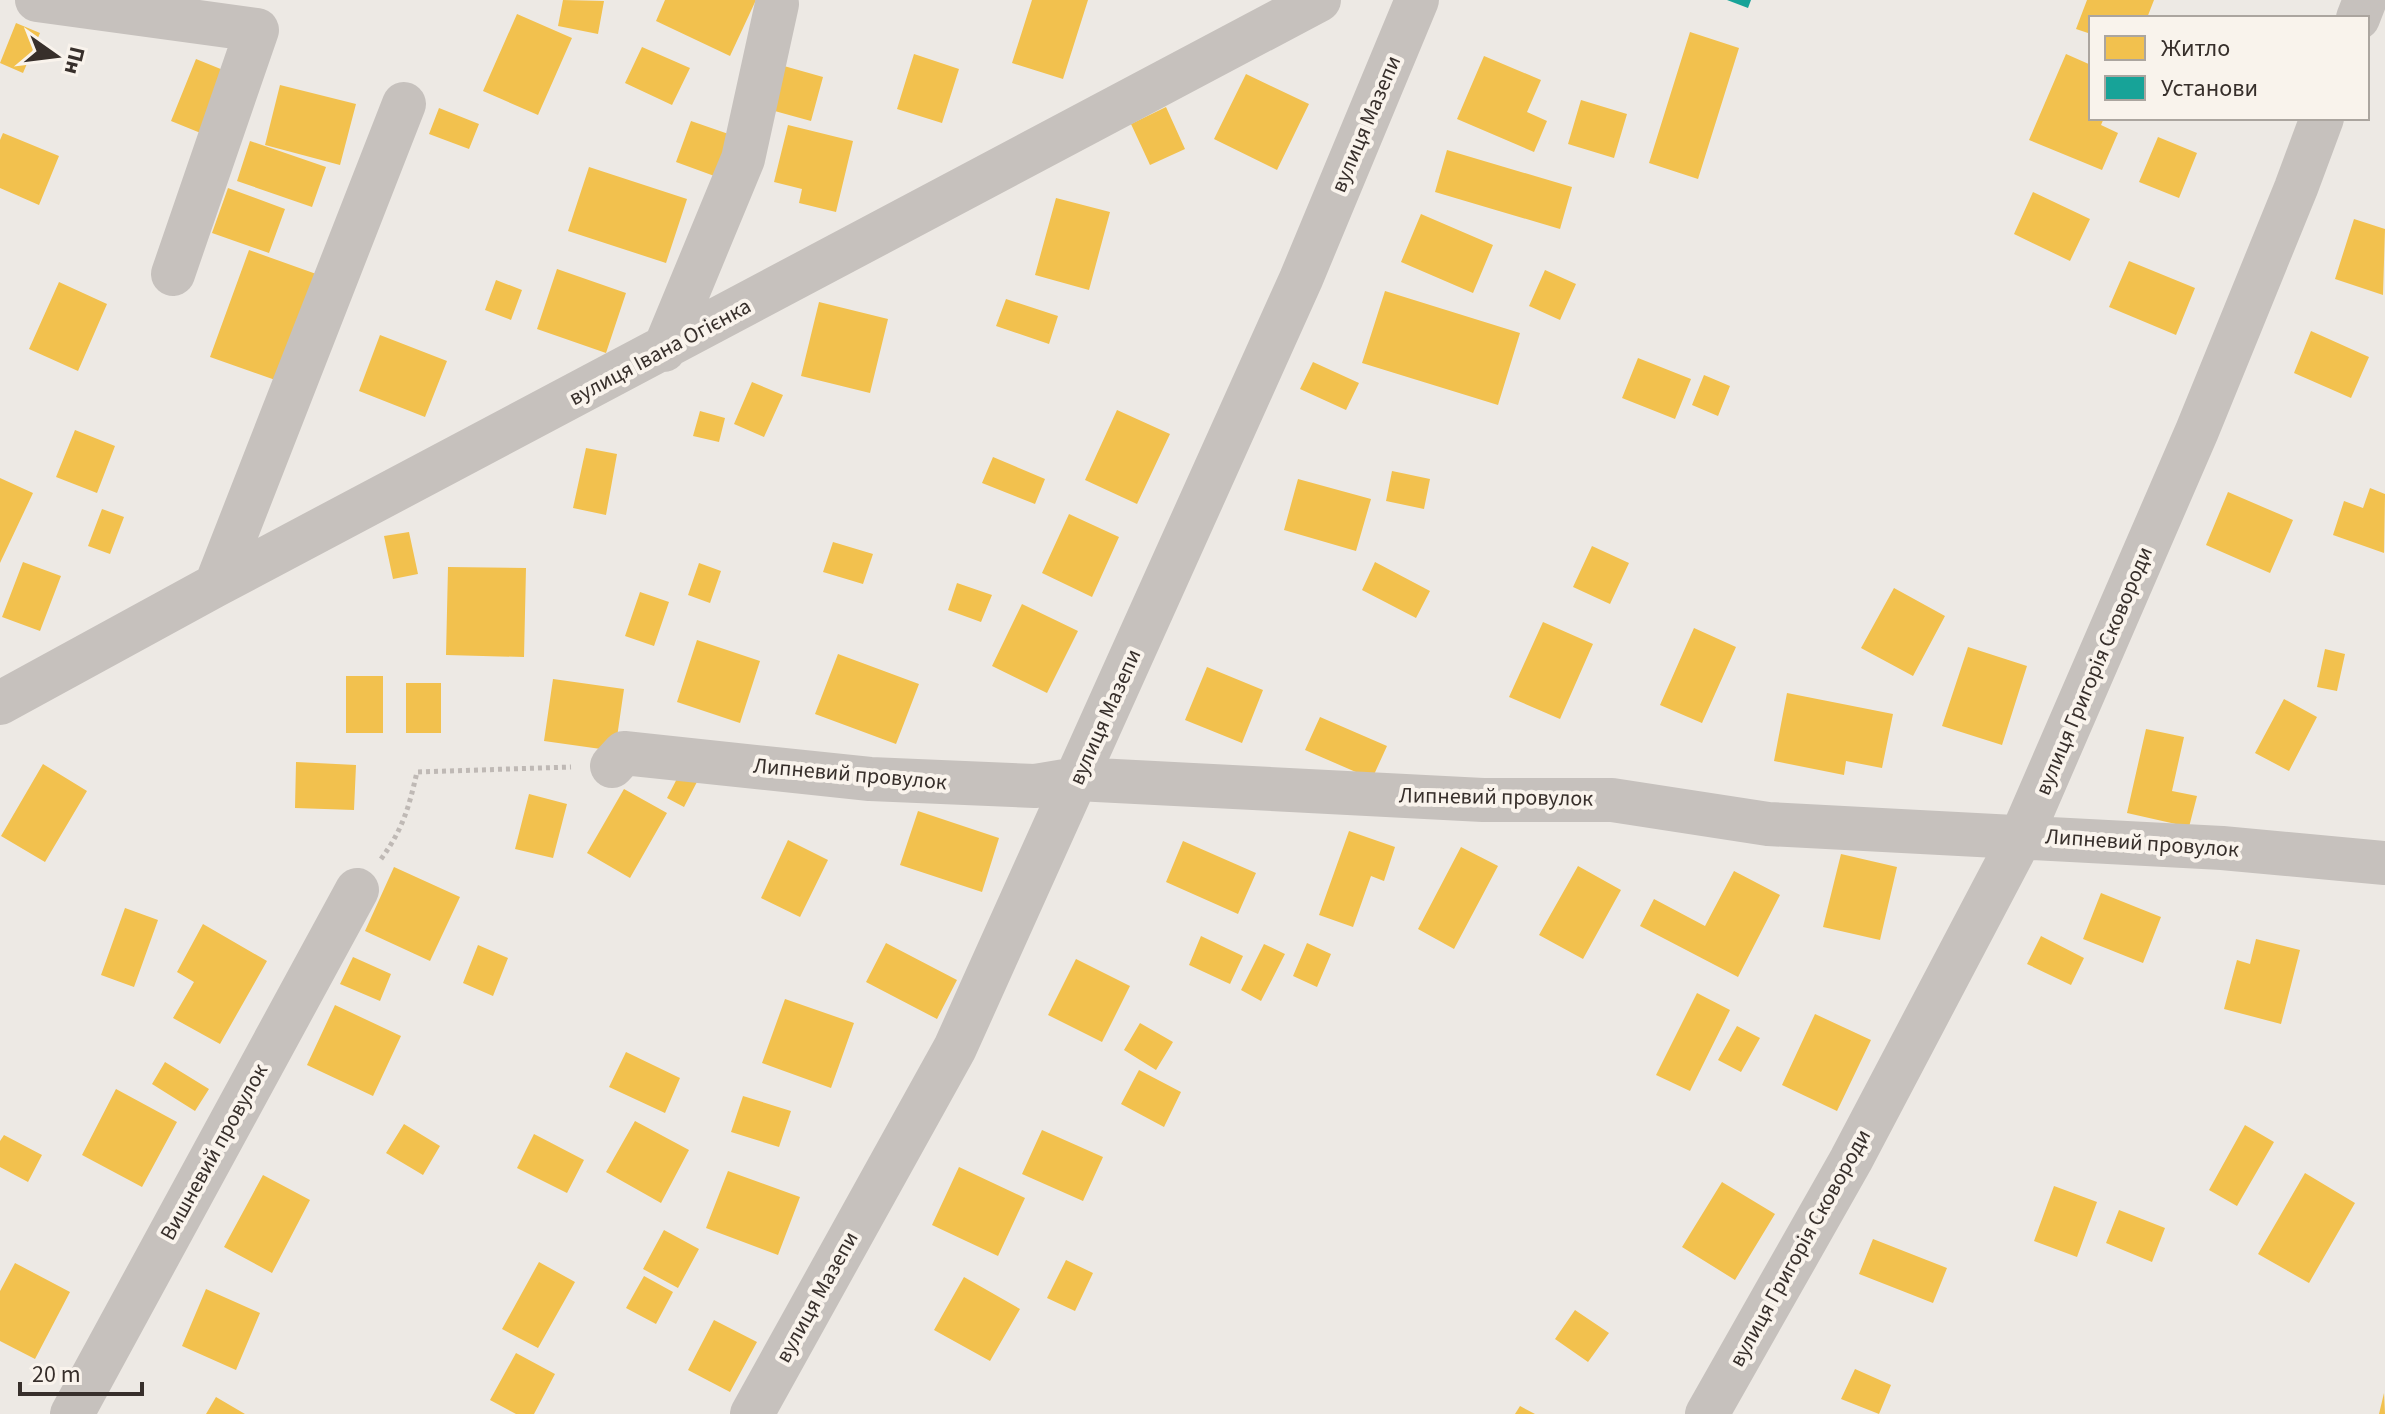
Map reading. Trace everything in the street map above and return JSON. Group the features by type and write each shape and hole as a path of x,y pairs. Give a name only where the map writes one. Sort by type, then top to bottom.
{"street":[{"path":"37,0 257,30 173,274"},
{"name":"вулиця Івана Огієнка","path":"0,703 216,585 1319,0"},
{"name":"вулиця Мазепи","path":"752,1414 955,1048 1301,279 1417,0"},
{"path":"2377,0 2385,3"},
{"path":"664,350 743,159 777,4"},
{"path":"216,585 404,104"},
{"name":"вулиця Григорія Сковороди","path":"1707,1414 1851,1160 2022,835 2197,431 2321,120"},
{"name":"Липневий провулок","path":"612,766 624,753 870,779 1035,786 1077,779 1483,800 1612,800 1768,824 2022,835 2222,848 2385,863"},
{"name":"Вишневий провулок","path":"72,1414 357,890"}],"path":[{"path":"357,890 395,840 408,814 417,772 612,766"}],"building: Житло":[{"path":"563,0 604,1 598,34 558,26"},
{"path":"665,0 756,0 730,56 656,21"},
{"path":"1032,0 1088,0 1063,79 1012,63"},
{"path":"2087,0 2154,0 2148,16 2089,16 2089,33 2076,29"},
{"path":"517,14 572,38 538,115 483,91"},
{"path":"16,23 40,33 23,73 0,63"},
{"path":"1690,32 1739,48 1698,179 1649,163"},
{"path":"642,47 690,68 672,105 625,83"},
{"path":"914,54 959,69 942,123 897,109"},
{"path":"2066,54 2089,64 2089,120 2103,120 2101,125 2118,133 2102,170 2029,140"},
{"path":"1484,56 1541,80 1527,112 1547,121 1534,152 1457,119"},
{"path":"196,59 233,74 208,136 171,121"},
{"path":"784,66 823,77 811,121 771,110"},
{"path":"1246,74 1309,104 1277,170 1214,139"},
{"path":"280,85 356,104 340,165 265,145"},
{"path":"1581,100 1627,114 1614,158 1568,144"},
{"path":"1166,107 1185,149 1150,165 1131,124"},
{"path":"439,108 479,124 469,149 429,134"},
{"path":"691,121 743,139 728,181 676,162"},
{"path":"788,125 853,141 836,212 799,203 802,189 774,182"},
{"path":"3,133 59,156 39,205 0,188 0,140"},
{"path":"2158,137 2197,153 2179,198 2139,182"},
{"path":"250,141 326,167 312,207 237,181"},
{"path":"1447,150 1572,187 1560,229 1435,192"},
{"path":"589,167 687,199 666,263 568,231"},
{"path":"228,188 285,209 269,253 212,233"},
{"path":"2033,192 2090,219 2070,261 2014,234"},
{"path":"1056,198 1110,212 1089,290 1035,275"},
{"path":"1421,214 1493,245 1473,293 1401,262"},
{"path":"2354,219 2385,229 2383,295 2335,279"},
{"path":"249,250 319,275 281,382 210,357"},
{"path":"2129,261 2195,288 2176,335 2109,307"},
{"path":"557,269 626,293 606,353 537,329"},
{"path":"1545,270 1576,284 1560,320 1529,306"},
{"path":"496,280 522,290 511,320 485,310"},
{"path":"59,282 107,304 78,371 29,349"},
{"path":"1385,291 1520,333 1498,405 1362,363"},
{"path":"1006,299 1058,316 1049,344 996,326"},
{"path":"819,302 888,319 870,393 801,376"},
{"path":"2311,331 2369,357 2351,398 2294,373"},
{"path":"380,335 447,361 425,417 359,391"},
{"path":"1638,358 1691,379 1675,419 1622,398"},
{"path":"1313,362 1359,383 1346,410 1300,389"},
{"path":"1704,375 1730,386 1718,416 1692,405"},
{"path":"752,382 783,395 764,437 734,424"},
{"path":"1117,410 1170,434 1137,504 1085,480"},
{"path":"700,411 725,418 719,442 693,436"},
{"path":"75,430 115,446 97,493 56,477"},
{"path":"586,448 617,454 606,515 573,508"},
{"path":"993,457 1045,479 1035,504 982,483"},
{"path":"1392,471 1430,479 1424,509 1386,501"},
{"path":"0,478 33,493 0,563"},
{"path":"1298,479 1371,499 1356,551 1284,530"},
{"path":"2370,488 2385,494 2384,553 2333,535 2344,501 2363,508"},
{"path":"2228,492 2293,520 2270,573 2206,545"},
{"path":"102,509 124,517 110,554 88,546"},
{"path":"1069,514 1119,537 1092,597 1042,573"},
{"path":"409,532 418,574 393,579 384,536"},
{"path":"833,542 873,554 863,584 823,572"},
{"path":"1592,546 1629,563 1610,604 1573,587"},
{"path":"23,562 61,576 40,631 2,617"},
{"path":"1375,562 1430,591 1416,618 1362,590"},
{"path":"699,563 721,571 710,603 688,595"},
{"path":"448,567 526,568 524,657 446,655"},
{"path":"957,583 992,595 981,622 948,610"},
{"path":"1894,588 1945,616 1913,676 1861,648"},
{"path":"640,592 669,602 654,646 625,636"},
{"path":"1022,604 1078,631 1047,693 992,666"},
{"path":"1543,622 1593,644 1560,719 1509,697"},
{"path":"1694,628 1736,647 1702,723 1660,705"},
{"path":"697,640 760,661 740,723 677,702"},
{"path":"1968,647 2027,666 2002,745 1942,726"},
{"path":"2325,649 2345,654 2337,691 2317,687"},
{"path":"838,654 919,684 896,744 815,714"},
{"path":"1207,667 1263,690 1242,743 1185,720"},
{"path":"346,676 383,676 383,733 346,733"},
{"path":"553,679 624,689 615,751 544,741"},
{"path":"406,683 441,683 441,733 406,733"},
{"path":"1787,693 1893,714 1882,768 1846,761 1844,775 1774,761"},
{"path":"2284,699 2317,717 2289,771 2255,753"},
{"path":"1320,717 1387,746 1372,779 1305,750"},
{"path":"2146,729 2184,737 2172,791 2197,796 2189,827 2127,813"},
{"path":"296,762 356,765 354,810 295,808"},
{"path":"43,764 87,791 45,862 1,836"},
{"path":"682,769 699,778 684,807 667,798"},
{"path":"624,789 667,813 630,878 587,853"},
{"path":"529,794 567,804 553,858 515,849"},
{"path":"918,811 999,838 982,892 900,865"},
{"path":"1349,831 1395,847 1384,881 1371,876 1353,927 1319,915"},
{"path":"788,840 828,860 800,917 761,898"},
{"path":"1183,841 1256,873 1238,914 1166,882"},
{"path":"1461,847 1498,866 1454,949 1418,929"},
{"path":"1841,854 1897,867 1880,940 1823,927"},
{"path":"1578,866 1621,890 1583,959 1539,935"},
{"path":"394,867 460,897 430,961 365,931"},
{"path":"1734,871 1780,895 1738,977 1640,926 1654,899 1705,926"},
{"path":"2101,893 2161,917 2143,963 2083,939"},
{"path":"125,908 158,920 134,987 101,975"},
{"path":"203,924 267,961 220,1044 173,1018 194,982 177,972"},
{"path":"1201,936 1243,956 1230,984 1189,965"},
{"path":"2041,936 2084,958 2071,985 2027,964"},
{"path":"2256,939 2300,950 2281,1024 2224,1009 2237,960 2250,964"},
{"path":"886,943 957,980 937,1019 866,982"},
{"path":"1307,943 1331,954 1317,987 1293,976"},
{"path":"1264,944 1285,954 1261,1001 1241,990"},
{"path":"478,945 508,958 493,996 463,983"},
{"path":"353,957 391,974 380,1001 340,984"},
{"path":"1076,959 1130,986 1102,1042 1048,1015"},
{"path":"1697,993 1730,1010 1690,1091 1656,1075"},
{"path":"785,999 854,1023 831,1088 762,1063"},
{"path":"335,1005 401,1036 373,1096 307,1065"},
{"path":"1815,1014 1871,1040 1837,1111 1782,1085"},
{"path":"1140,1023 1173,1042 1156,1070 1124,1050"},
{"path":"1737,1026 1760,1038 1741,1072 1718,1060"},
{"path":"626,1052 680,1078 665,1113 609,1087"},
{"path":"165,1062 209,1089 195,1111 152,1084"},
{"path":"1139,1070 1181,1092 1164,1127 1121,1104"},
{"path":"116,1089 177,1122 142,1187 82,1155"},
{"path":"743,1096 791,1111 779,1147 731,1132"},
{"path":"635,1121 689,1150 661,1203 606,1172"},
{"path":"404,1124 440,1146 423,1175 386,1153"},
{"path":"2245,1125 2274,1142 2237,1206 2209,1190"},
{"path":"1042,1130 1103,1157 1083,1201 1022,1174"},
{"path":"534,1134 584,1160 567,1193 517,1168"},
{"path":"4,1135 42,1155 28,1182 0,1167 0,1141"},
{"path":"959,1167 1025,1198 998,1256 932,1225"},
{"path":"728,1171 800,1197 778,1255 706,1228"},
{"path":"2305,1173 2355,1203 2309,1283 2258,1254"},
{"path":"263,1175 310,1200 272,1273 224,1247"},
{"path":"1722,1182 1775,1214 1735,1280 1682,1247"},
{"path":"2054,1186 2097,1202 2077,1257 2034,1241"},
{"path":"2119,1210 2165,1228 2152,1262 2106,1243"},
{"path":"664,1230 699,1249 678,1288 643,1269"},
{"path":"1873,1239 1947,1268 1933,1303 1859,1274"},
{"path":"1066,1260 1093,1273 1075,1311 1047,1298"},
{"path":"539,1262 575,1282 538,1348 502,1329"},
{"path":"15,1263 70,1292 35,1359 0,1341 0,1291"},
{"path":"644,1276 673,1292 656,1324 626,1308"},
{"path":"964,1277 1020,1309 990,1361 934,1330"},
{"path":"206,1289 260,1313 236,1370 182,1346"},
{"path":"1575,1310 1609,1333 1588,1362 1555,1339"},
{"path":"714,1320 757,1342 730,1392 688,1370"},
{"path":"516,1353 555,1374 534,1414 516,1414 490,1400"},
{"path":"1855,1369 1891,1385 1879,1414 1841,1399"},
{"path":"2384,1393 2385,1414 2379,1414"},
{"path":"216,1397 245,1414 206,1414"},
{"path":"1520,1406 1535,1414 1515,1414"}],"building: Установи":[{"path":"1727,0 1751,0 1748,8"}]}
